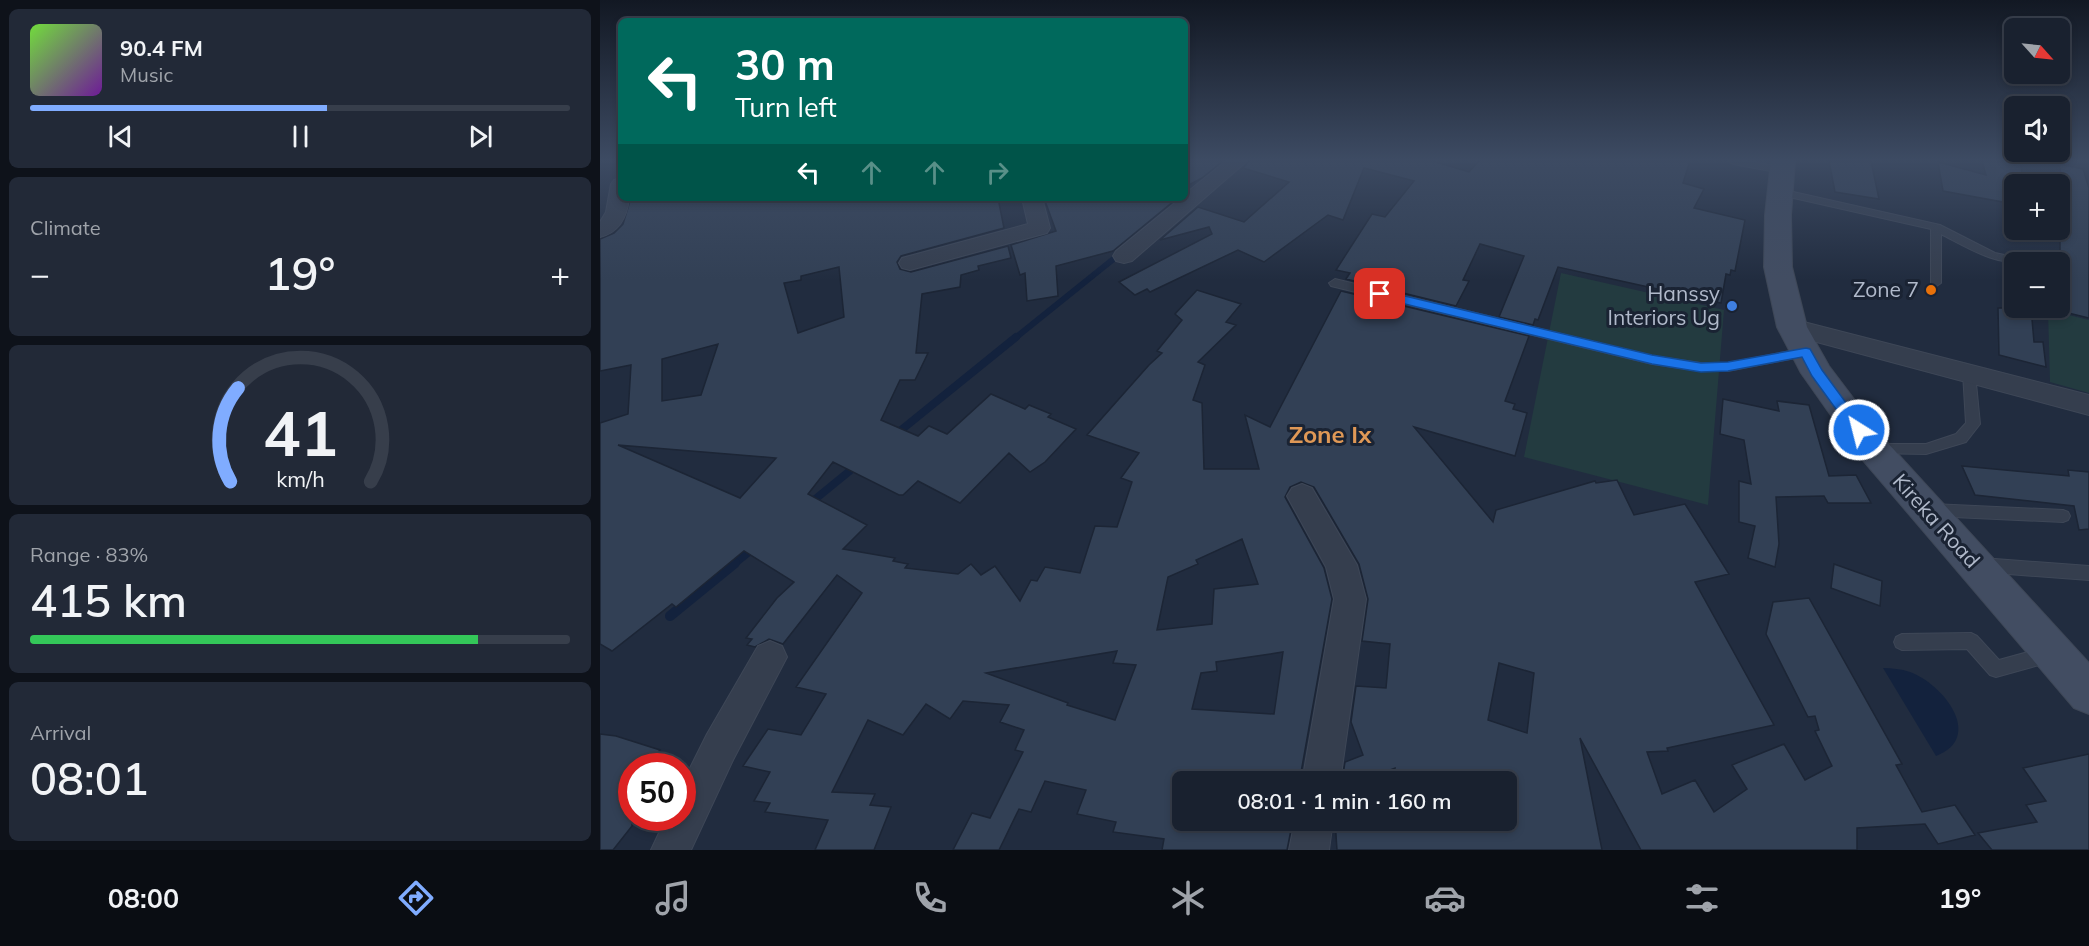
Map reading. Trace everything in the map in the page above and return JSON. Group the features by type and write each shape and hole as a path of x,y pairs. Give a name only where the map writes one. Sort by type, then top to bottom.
{"main road":[{"name":"Kireka Road","path":"1781,201 1778,267 1799,340 1817,373 1873,449 2089,694"}],"street":[{"path":"600,231 609,227 615,219 618,201"},
{"path":"910,263 1040,228 1033,201"},
{"path":"1124,255 1189,201"},
{"path":"1799,340 1969,373 2089,405"},
{"path":"1302,496 1341,566 1350,599 1323,771"},
{"path":"671,850 720,747 770,657"},
{"path":"1309,850 1312,831"}],"lane":[{"path":"1859,201 1936,227 1992,256 2004,258"},
{"path":"1935,283 1936,227"},
{"path":"1335,283 1652,360 1682,364 1728,367 1799,340"},
{"path":"1873,449 1926,449 1961,438 1973,424 1969,373"},
{"path":"1926,510 2063,516"},
{"path":"1974,564 2089,573"},
{"path":"1902,642 1971,641 1996,669 2053,653"}],"green space":[{"path":"1561,273 1724,310 1708,505 1524,457"},
{"path":"2070,315 2089,320 2089,393 2050,382 2048,318 2070,318"}],"water":[{"path":"1883,668 1910,672 1923,678 1946,699 1954,711 1958,724 1957,737 1950,747 1936,756"}],"building":[{"path":"630,201 999,201 1004,228 901,256 897,262 900,269 911,272 1008,246 1011,258 978,266 979,270 961,275 960,287 922,294 916,353 928,353 915,380 900,380 881,420 918,436 929,426 947,434 991,394 1025,409 1029,405 1051,414 1048,417 1076,429 1045,462 1030,472 1009,453 960,503 918,481 903,495 899,495 833,462 808,494 867,525 843,549 895,558 893,561 908,564 905,568 958,574 971,564 981,575 995,566 1020,601 1031,580 1037,581 1045,567 1080,573 1095,526 1117,527 1132,482 1121,478 1139,453 1087,435 1162,353 1157,351 1182,320 1175,314 1197,290 1241,304 1226,322 1236,325 1198,362 1205,365 1193,400 1202,403 1204,469 1259,469 1245,415 1270,427 1341,291 1529,336 1505,401 1515,404 1513,409 1527,413 1515,456 1414,427 1493,522 1496,510 1595,481 1596,483 1617,480 1634,515 1685,504 1729,574 1695,582 1774,725 1667,748 1668,751 1647,752 1662,794 1695,780 1714,812 1747,789 1732,765 1784,744 1805,780 1832,766 1815,731 1819,730 1815,716 1808,717 1766,634 1773,602 1809,598 1902,764 1896,765 1922,812 1955,805 1975,835 1938,844 1925,824 1857,828 1857,850 1641,850 1580,738 1602,850 1337,850 1336,831 1517,831 1517,771 1395,771 1395,768 1387,771 1344,771 1345,762 1363,755 1351,722 1356,686 1386,688 1390,644 1362,641 1368,599 1359,564 1314,487 1301,482 1290,487 1285,497 1324,568 1332,599 1301,771 1172,771 1172,831 1291,831 1287,850 1162,850 1164,839 1113,832 1116,822 1077,814 1086,790 1045,781 1031,812 1019,809 999,850 953,850 972,813 990,818 1023,752 1015,750 1024,730 1000,722 1009,705 963,701 950,719 926,704 903,735 868,720 832,792 875,794 870,805 891,807 874,850 815,850 828,820 765,812 770,803 754,801 770,772 743,766 768,729 801,735 826,694 796,687 862,593 837,575 783,644 769,639 755,647 747,645 752,639 746,638 777,598 794,582 744,551 676,607 672,604 612,651 600,644 600,423 628,414 631,365 600,371 600,239 614,233 623,224","holes":["839,267 844,317 798,333 784,283 801,280 801,276","718,344 701,395 662,401 662,359","618,445 776,458 740,498","1242,539 1258,584 1214,589 1212,624 1157,630 1168,577 1198,564 1196,560","1117,651 1113,663 1136,665 1115,720 1067,705 1068,703 986,673","1283,652 1274,714 1192,709 1201,673 1217,671 1216,662","1499,663 1534,673 1527,733 1488,720"]},
{"path":"1045,201 1174,201 1113,251 1056,266 1058,296 1027,301 1025,273 1020,275 1011,245 1056,231"},
{"path":"1268,201 1351,201 1343,220 1328,215 1264,262 1238,250 1150,292 1147,289 1135,295 1119,282 1212,234 1209,227 1160,240 1198,207 1244,222"},
{"path":"1398,201 1698,201 1694,208 1745,220 1735,271 1731,270 1730,275 1726,274 1721,303 1558,267 1538,320 1535,319 1533,325 1499,317 1524,256 1480,244 1463,280 1469,281 1456,306 1346,279 1350,273 1336,270 1372,214 1385,217"},
{"path":"2070,201 2089,201 2089,318 2070,313 2070,252 2060,252 2060,240 2070,240"},
{"path":"1998,308 2004,308 2004,318 2032,318 2034,342 2043,342 2046,367 1999,355"},
{"path":"1723,399 1779,411 1777,401 1809,405 1829,476 1856,475 1871,503 1828,503 1824,496 1776,497 1779,544 1775,567 1748,558 1755,526 1739,522 1739,481 1751,484 1744,440 1720,434"},
{"path":"1962,466 2069,476 2068,470 2089,472 2089,529 2079,530 2074,506 1975,495"},
{"path":"1834,564 1882,581 1880,606 1831,588"},
{"path":"600,734 616,736 660,750 658,753 618,753 618,831 628,831 613,850 600,850"},
{"path":"2089,754 2089,850 1992,850 1978,833 2037,822 2026,805 2046,801 2023,768"}],"waterway":[{"path":"1014,339 1121,253"},
{"path":"895,435 1016,337"},
{"path":"808,505 857,465"},
{"path":"734,564 754,548"},
{"path":"670,616 735,563"}],"place":[{"name":"Zone 7","path":"1931,290"},
{"name":"Hanssy Interiors Ug","path":"1732,306"}],"district":[{"name":"Zone Ix","path":"1330,435"}],"route":[{"path":"1380,294 1652,360 1701,367 1728,367 1806,352 1817,373 1859,430"}]}
